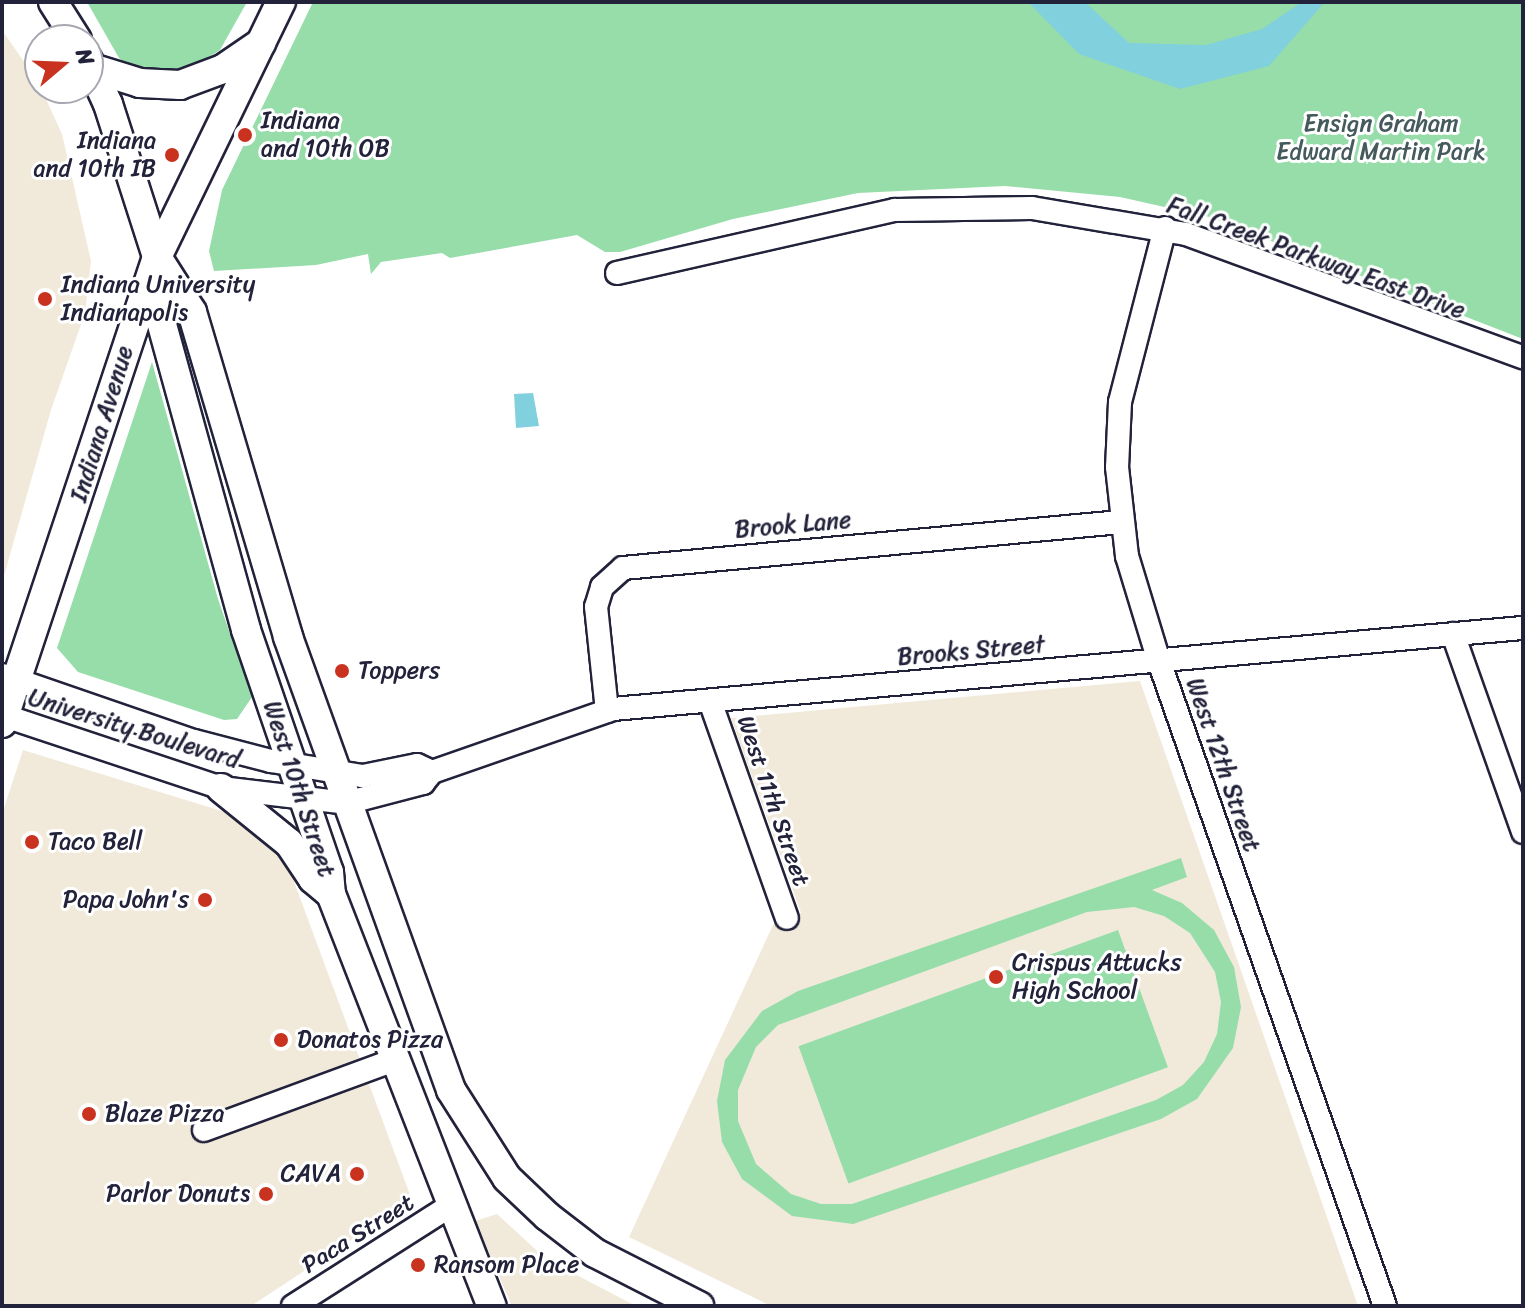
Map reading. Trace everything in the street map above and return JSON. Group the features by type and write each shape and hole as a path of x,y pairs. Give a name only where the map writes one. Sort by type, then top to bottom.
{"main road":[{"path":"53,2 67,24"},
{"name":"Indiana Avenue","path":"3,718 10,677 157,257 281,2"},
{"path":"104,69 151,86 180,85 223,69 261,42"},
{"name":"West 10th Street","path":"104,104 157,257 192,312 258,544 334,773 445,1075 472,1129 507,1178 595,1253 699,1306"},
{"name":"West 10th Street","path":"157,257 161,321 195,455 246,630 329,872 331,894 392,1061 492,1306"},
{"path":"221,788 289,843 313,879 331,894"}],"street":[{"name":"Fall Creek Parkway East Drive","path":"617,273 895,210 1032,208 1165,228 1523,357"},
{"name":"West 12th Street","path":"1165,228 1121,392 1117,467 1121,522 1159,661 1385,1306"},
{"name":"Brook Lane","path":"607,711 596,607 602,587 623,568 1121,522"},
{"name":"Brooks Street","path":"346,803 423,783 432,772 607,711 1523,628"},
{"path":"1453,634 1523,832"},
{"name":"University Boulevard","path":"10,677 194,741 334,773"},
{"name":"West 11th Street","path":"710,701 787,918"},
{"name":"University Boulevard","path":"3,718 221,788 346,803"},
{"name":"Brooks Street","path":"334,773 363,776 417,765 432,772"},
{"path":"204,1130 392,1061"},
{"name":"Paca Street","path":"293,1306 450,1206"}],"shaded area":[{"name":"Indiana University Indianapolis","path":"2,30 24,62 24,104 48,104 62,134 91,261 85,313 51,410 2,583"},
{"name":"Crispus Attucks High School","path":"1140,681 1358,1306 771,1306 629,1237 773,925 801,913 731,718"},
{"path":"23,750 238,816 286,860 412,1200 251,1306 2,1306 2,814"},
{"path":"497,1214 546,1259 636,1306 512,1306 475,1221"}],"green space":[{"path":"87,2 247,2 220,50 183,74 133,71 119,58 104,32 104,24 100,24"},
{"name":"Ensign Graham Edward Martin Park","path":"313,2 1523,2 1523,339 1209,217 1120,197 1005,186 858,193 733,219 620,252 605,252 577,235 450,258 442,253 381,262 371,274 368,254 316,265 214,271 209,251 222,190"},
{"path":"152,362 218,599 252,697 237,719 224,720 78,672 57,648"},
{"path":"1181,858 1187,877 1152,890 1182,903 1214,930 1234,967 1241,1007 1233,1048 1197,1099 1161,1119 853,1224 792,1216 742,1179 722,1142 717,1101 725,1060 762,1011 798,991","holes":["1134,907 1164,916 1190,933 1215,972 1221,1002 1217,1034 1204,1062 1183,1085 1156,1100 852,1204 821,1204 791,1194 756,1164 738,1121 738,1090 756,1047 778,1025 1087,912"]},
{"path":"1118,930 1168,1067 848,1183 799,1046"}],"water":[{"path":"1028,2 1085,2 1129,43 1206,45 1262,29 1302,2 1325,2 1269,66 1180,89 1079,54"},
{"path":"533,393 539,426 516,428 514,394"}],"place":[{"name":"Indiana and 10th OB","path":"245,135"},
{"name":"Indiana and 10th IB","path":"172,155"},
{"name":"Indiana University Indianapolis","path":"45,299"},
{"name":"Toppers","path":"342,671"},
{"name":"Taco Bell","path":"32,842"},
{"name":"Papa John's","path":"205,900"},
{"name":"Crispus Attucks High School","path":"996,977"},
{"name":"Donatos Pizza","path":"281,1040"},
{"name":"Blaze Pizza","path":"89,1114"},
{"name":"CAVA","path":"357,1174"},
{"name":"Parlor Donuts","path":"266,1194"},
{"name":"Ransom Place","path":"418,1265"}]}
